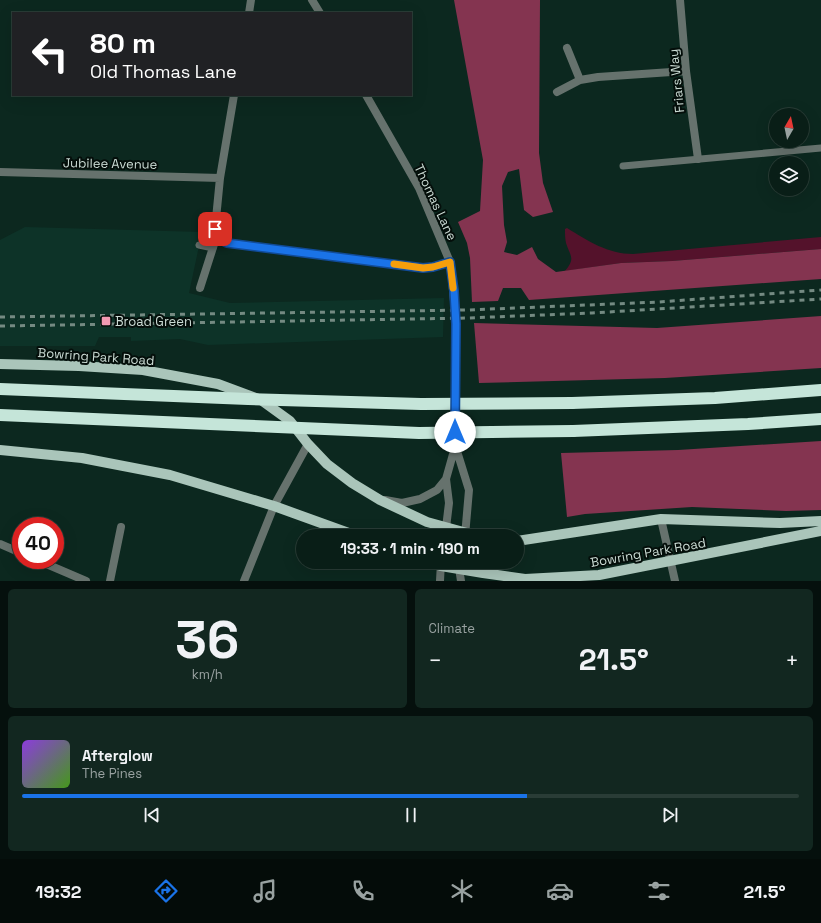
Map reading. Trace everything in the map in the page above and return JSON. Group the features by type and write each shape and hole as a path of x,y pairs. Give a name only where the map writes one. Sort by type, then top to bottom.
{"highway":[{"path":"0,389 421,404 715,398 821,390"},
{"path":"0,415 418,433 572,432 821,419"}],"main road":[{"name":"Bowring Park Road","path":"0,364 79,366 142,370 218,384 261,400 290,421 326,464 352,483 380,500 439,529"},
{"path":"0,450 82,458 170,475 274,506 338,529"},
{"name":"Bowring Park Road","path":"524,540 661,518 780,523 821,521"},
{"name":"Bowring Park Road","path":"472,569 483,573 525,579 599,575 671,562 821,531"}],"street":[{"path":"249,12 251,0"},
{"path":"312,0 319,12"},
{"name":"Friars Way","path":"680,0 686,71 698,159"},
{"path":"567,48 580,80"},
{"path":"557,92 580,80 598,77 686,71"},
{"path":"234,96 220,178 215,229 217,235 227,243 423,268 450,262"},
{"name":"Thomas Lane","path":"367,96 419,188 450,262 456,324 455,447"},
{"name":"Jubilee Avenue","path":"0,172 220,178"},
{"path":"200,288 217,235"},
{"path":"244,581 274,506 308,444"},
{"path":"445,529 448,503 446,480 455,447"},
{"path":"455,447 469,490 465,529"},
{"path":"380,500 402,503 420,498 437,490 446,480"},
{"path":"661,518 675,581"},
{"path":"110,581 121,527"},
{"path":"0,544 12,549"},
{"path":"59,569 86,581"},
{"path":"438,569 440,581"},
{"path":"460,569 461,581"},
{"path":"510,581 525,579"}],"lane":[{"path":"623,166 821,148"},
{"path":"199,245 213,248"}],"shaded area":[{"path":"454,0 540,0 539,153 543,183 553,212 533,217 524,210 519,169 508,172 502,186 504,225 507,242 504,252 517,255 532,247 538,259 556,272 621,263 672,261 821,249 821,279 529,300 521,288 503,288 498,301 472,302 470,258 467,243 458,222 480,211 483,160"},
{"path":"25,227 202,232 189,293 230,303 444,298 443,337 208,345 180,339 131,341 131,337 99,337 95,346 0,346 0,240"},
{"path":"567,228 598,246 615,252 633,254 821,237 821,249 672,261 621,263 565,271 571,260 565,240 565,229"},
{"path":"821,316 821,368 665,378 479,383 474,323 657,328"},
{"path":"821,441 821,510 786,511 692,507 585,514 567,517 561,453 678,450"}],"railway":[{"path":"0,317 468,310 659,302 821,290"},
{"path":"0,326 468,318 592,313 821,299"}],"slow traffic":[{"path":"394,264 423,268 450,262 453,288"}],"place":[{"name":"Broad Green","path":"106,321"}],"route":[{"path":"215,229 221,240 227,243 423,268 450,262 456,324 455,432"}]}
